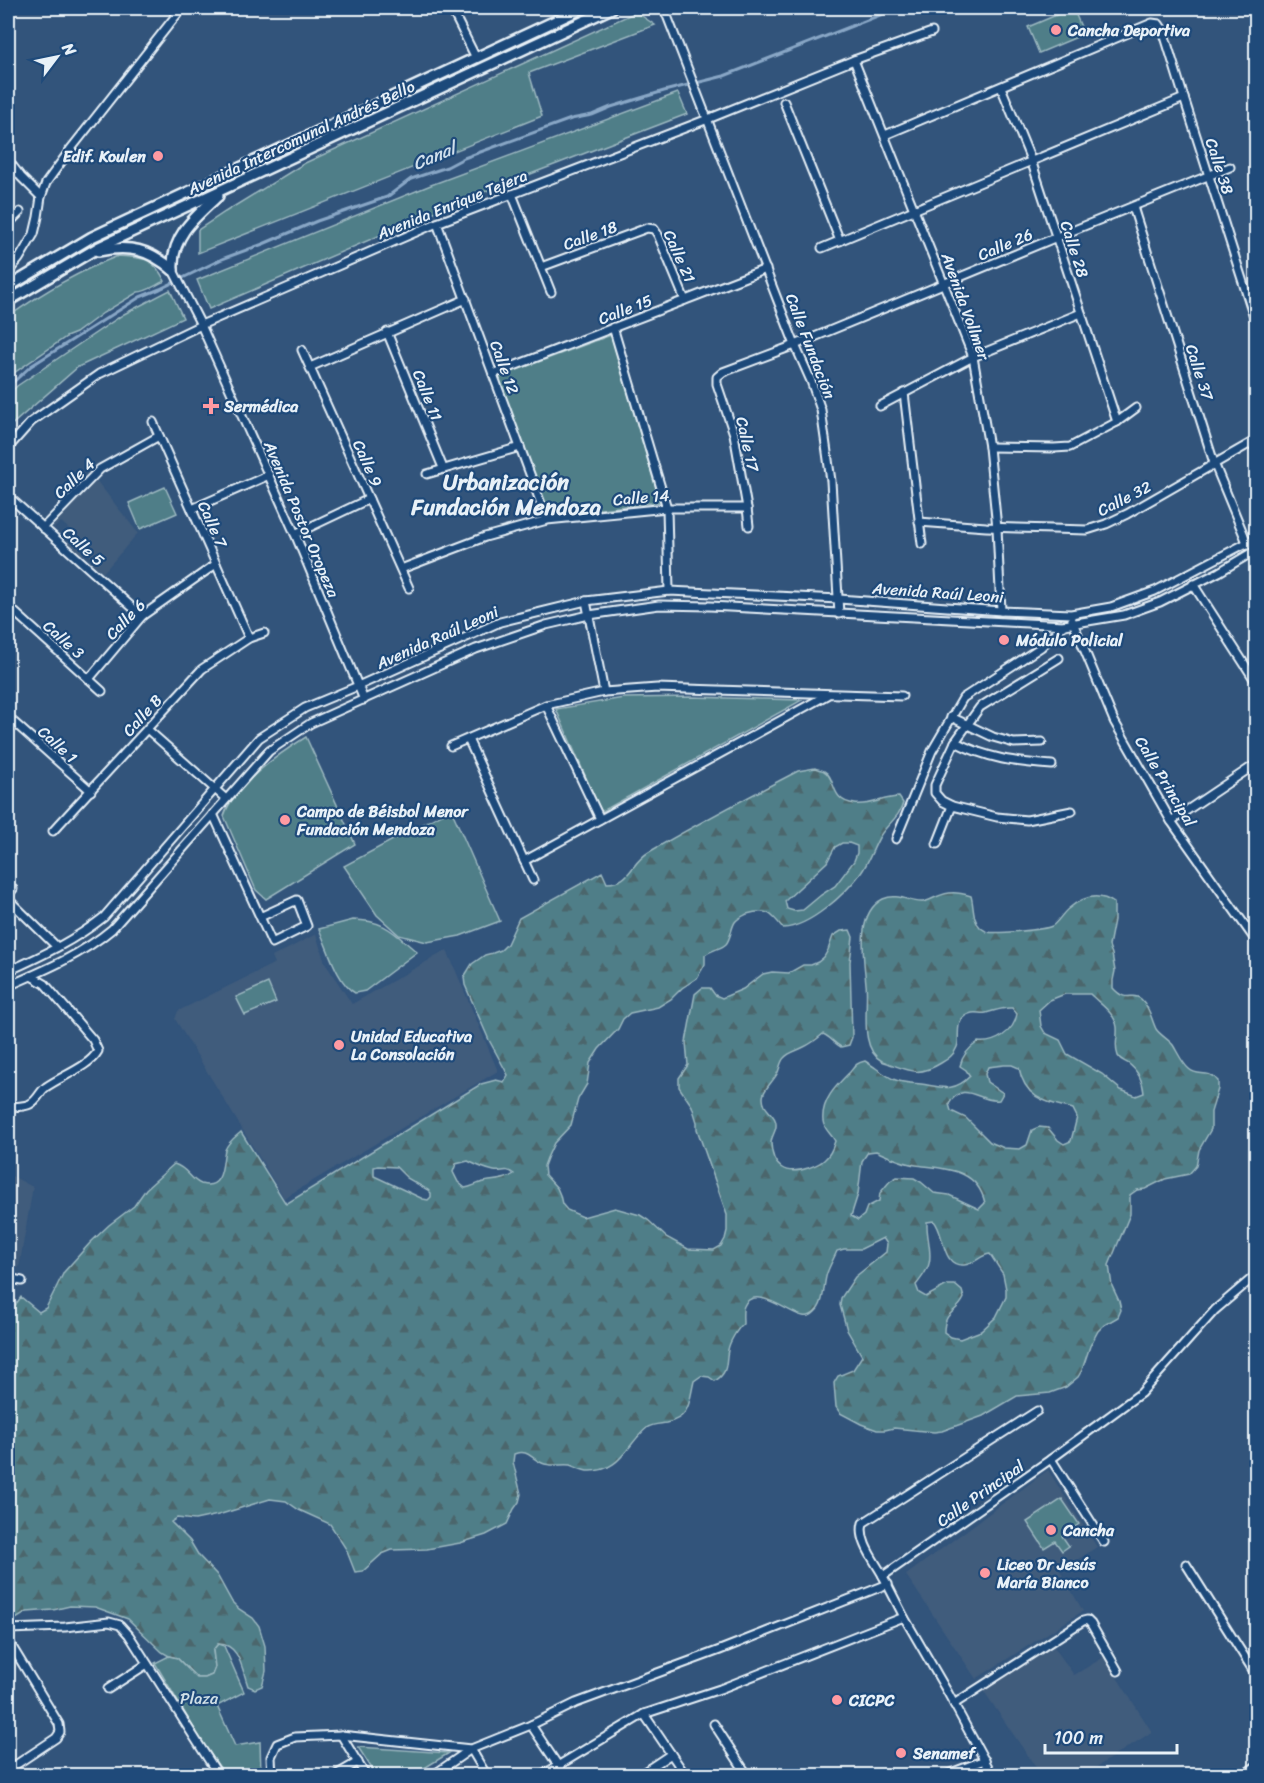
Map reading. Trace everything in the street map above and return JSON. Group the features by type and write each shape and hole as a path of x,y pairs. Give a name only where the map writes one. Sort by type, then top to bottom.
{"main road":[{"name":"Avenida Intercomunal Andrés Bello","path":"8,287 92,237 583,8"},
{"name":"Avenida Intercomunal Andrés Bello","path":"8,302 82,257 612,8"},
{"path":"173,270 172,261 177,241 224,189"},
{"path":"82,257 111,249 144,251 159,258 173,270"}],"street":[{"path":"8,272 19,260 34,234 41,196 46,183 182,8"},
{"path":"451,8 476,58"},
{"name":"Calle Fundación","path":"664,8 821,410 831,482 839,614"},
{"name":"Calle 38","path":"1001,87 1152,23 1159,24 1163,30 1257,323"},
{"name":"Avenida Enrique Tejera","path":"8,448 31,422 99,374 201,325 437,223 854,60 932,32"},
{"name":"Avenida Vollmer","path":"854,60 973,357 989,447 997,528 1001,611"},
{"path":"885,135 1001,87"},
{"name":"Calle 28","path":"1001,87 1031,160 1117,422"},
{"path":"822,248 1184,98"},
{"path":"784,102 840,241"},
{"path":"8,160 21,177 41,196"},
{"name":"Calle 26","path":"723,372 795,345 1230,167"},
{"path":"512,194 551,292"},
{"name":"Calle 37","path":"1133,207 1214,463 1248,543 1254,551"},
{"path":"8,224 20,212"},
{"name":"Calle 12","path":"437,223 547,520"},
{"name":"Calle 18","path":"541,267 647,228"},
{"name":"Calle 21","path":"647,228 654,229 658,235 685,300"},
{"name":"Calle 15","path":"493,374 766,269"},
{"name":"Avenida Postor Oropeza","path":"173,270 201,325 295,534 364,700"},
{"path":"310,368 466,299"},
{"path":"880,406 973,357 1082,313"},
{"path":"613,327 667,508 669,591"},
{"name":"Calle 11","path":"387,332 443,468"},
{"name":"Calle 9","path":"302,350 409,588"},
{"name":"Calle 17","path":"723,372 717,377 717,384 734,434 749,526"},
{"path":"904,393 922,544"},
{"path":"989,447 1070,447 1117,422 1136,408"},
{"name":"Calle 7","path":"153,422 249,638"},
{"name":"Calle 4","path":"43,528 100,469 159,436"},
{"name":"Calle 32","path":"919,522 997,528 1087,530 1126,514 1257,440"},
{"path":"427,474 520,447"},
{"path":"192,509 268,475"},
{"name":"Calle 5","path":"8,496 142,616"},
{"path":"295,534 369,499"},
{"name":"Calle 14","path":"401,569 485,537 547,520 667,508 747,508"},
{"name":"Avenida Raúl Leoni","path":"8,971 87,930 106,914 259,738 305,708 500,622 586,601 669,591 1071,614 1111,607 1155,591 1257,538"},
{"name":"Avenida Raúl Leoni","path":"8,986 72,958 97,942 116,924 269,751 311,723 476,649 546,625 590,615 659,605 1068,624 1124,615 1160,602 1254,551"},
{"name":"Calle 6","path":"89,679 142,616 216,564"},
{"path":"1193,584 1257,682"},
{"path":"586,601 604,692"},
{"name":"Calle 3","path":"8,606 102,691"},
{"name":"Calle Principal","path":"1071,614 1068,624 1114,721 1172,821 1257,941"},
{"path":"896,839 932,751 963,698 1041,647 1068,624"},
{"name":"Calle B","path":"52,831 202,669 249,638 264,633"},
{"path":"1059,658 980,707 955,742 935,785 935,793 942,801 952,806 997,817 1027,820 1072,811"},
{"path":"452,746 546,705 604,692 657,688 902,696"},
{"path":"524,861 829,694"},
{"path":"546,705 600,819"},
{"name":"Calle 1","path":"8,717 90,791"},
{"path":"951,717 993,737 1014,743 1042,742"},
{"path":"147,729 226,799"},
{"path":"468,739 533,880"},
{"path":"955,742 976,753 993,758 1052,765"},
{"path":"1172,821 1257,764"},
{"path":"938,844 952,806"},
{"path":"213,814 260,917 272,943 307,926 297,900 260,917"},
{"path":"13,889 8,897 57,947"},
{"path":"106,914 116,924"},
{"path":"8,1110 16,1106 23,1107 34,1101 43,1089 98,1052 93,1040 45,984 31,976"},
{"name":"Calle Principal","path":"883,1576 1141,1393 1215,1310 1257,1275"},
{"path":"8,1278 22,1281"},
{"path":"993,1776 904,1617 863,1539 861,1530 863,1523 1036,1412"},
{"path":"1051,1459 1104,1542"},
{"path":"1186,1564 1256,1676"},
{"path":"432,1776 471,1749 531,1725 576,1703 888,1584"},
{"path":"541,1776 644,1714 720,1689 904,1617"},
{"path":"954,1704 1083,1620 1091,1624 1118,1671"},
{"path":"8,1629 65,1628 109,1622 120,1625 129,1635 219,1776"},
{"path":"8,1640 59,1724 60,1732 56,1738 8,1770"},
{"path":"108,1689 147,1664"},
{"path":"644,1714 686,1776"},
{"path":"714,1724 748,1776"},
{"path":"531,1725 565,1776"},
{"path":"272,1776 272,1757 277,1744 295,1737 341,1735 471,1749"},
{"path":"341,1735 366,1776"},
{"path":"471,1749 487,1776"},
{"path":"638,1776 671,1754"},
{"path":"943,1776 984,1761"},
{"path":"334,1776 358,1762"},
{"path":"1242,1776 1257,1766"}],"shaded area":[{"path":"96,480 138,533 103,573 89,561 92,558 86,552 82,556 67,543 75,534 61,522 53,529 56,520"},
{"name":"Unidad Educativa La Consolación","path":"316,934 325,963 352,1004 447,950 498,1071 284,1198 175,1019 178,1011 275,963 272,957"},
{"path":"8,1174 33,1187 19,1268 8,1266"},
{"name":"Liceo Dr Jesús María Bianco","path":"1048,1470 1097,1547 1060,1571 1083,1611 976,1679 906,1575"},
{"path":"1054,1647 1074,1675 1104,1657 1152,1732 1084,1775 1041,1775 983,1690"}],"green space":[{"name":"Cancha Deportiva","path":"1073,8 1084,34 1039,53 1028,27"},
{"path":"636,12 655,25 529,73 542,116 198,253 198,230 305,163"},
{"path":"678,93 687,114 455,203 209,309 197,280 431,185"},
{"path":"118,256 146,260 156,267 165,281 138,292 103,313 8,377 8,317 61,283"},
{"path":"170,290 183,318 78,367 8,428 8,395 17,386 124,314"},
{"path":"611,335 660,502 549,515 498,377"},
{"path":"165,487 177,513 140,529 129,503"},
{"path":"624,698 802,700 601,812 556,709"},
{"name":"Campo de Béisbol Menor Fundación Mendoza","path":"306,737 355,844 266,899 256,890 224,816 229,804 247,782 271,761"},
{"path":"815,768 824,771 831,779 837,794 847,802 866,804 899,797 903,803 880,836 861,873 826,908 804,922 783,928 768,913 754,912 742,916 735,922 726,944 705,955 705,964 697,978 658,1007 630,1013 623,1019 618,1029 599,1049 590,1063 587,1084 578,1099 571,1125 554,1143 544,1166 545,1175 557,1188 562,1204 567,1210 583,1217 615,1208 640,1215 666,1237 688,1249 714,1250 721,1246 725,1239 727,1215 697,1129 692,1106 679,1087 679,1078 688,1065 686,1042 695,994 702,988 710,988 715,995 722,998 743,989 763,974 789,973 803,965 811,965 824,957 833,936 841,931 850,930 853,937 850,962 852,1037 849,1045 841,1047 823,1034 788,1054 763,1097 765,1106 776,1123 771,1143 777,1164 786,1170 800,1170 821,1163 831,1151 835,1141 823,1121 825,1106 835,1088 858,1064 865,1061 889,1077 900,1081 953,1087 970,1076 960,1066 969,1050 978,1042 991,1041 1003,1036 1012,1026 1017,1014 1012,1008 1008,1008 986,1013 972,1013 966,1016 960,1023 958,1044 954,1052 946,1060 927,1070 910,1071 882,1061 870,1046 866,1026 867,993 863,937 868,915 874,906 889,897 923,902 945,894 962,894 971,896 974,916 980,927 987,932 1000,932 1052,926 1079,901 1090,897 1108,900 1114,903 1114,920 1109,946 1115,971 1113,988 1122,995 1141,999 1156,1029 1173,1045 1187,1067 1193,1072 1214,1077 1218,1081 1218,1089 1211,1112 1211,1129 1199,1150 1196,1166 1189,1174 1165,1179 1130,1195 1130,1214 1109,1265 1112,1286 1121,1310 1118,1317 1098,1331 1078,1377 1066,1387 1050,1393 1017,1396 983,1416 942,1431 894,1428 877,1430 840,1413 836,1407 834,1383 838,1376 853,1370 862,1356 847,1330 840,1305 841,1298 855,1277 886,1252 887,1244 883,1238 861,1249 837,1251 827,1273 821,1304 811,1315 797,1314 764,1299 749,1300 743,1308 743,1324 729,1347 723,1374 715,1381 701,1376 694,1381 690,1402 685,1413 674,1421 648,1427 616,1462 608,1467 587,1471 570,1465 545,1464 526,1453 514,1454 513,1462 521,1494 519,1502 507,1524 486,1535 427,1549 392,1550 382,1554 363,1571 355,1572 346,1549 330,1524 299,1510 286,1501 270,1499 218,1515 195,1520 177,1518 171,1522 190,1541 199,1556 217,1575 232,1602 253,1618 259,1626 265,1646 266,1671 262,1686 255,1689 248,1686 239,1658 231,1648 225,1645 218,1644 213,1650 215,1667 212,1675 197,1678 177,1658 162,1652 128,1619 95,1607 70,1606 27,1612 8,1624 8,1315 21,1297 39,1312 46,1308 64,1272 90,1243 134,1206 146,1189 174,1164 183,1168 201,1184 214,1183 221,1173 226,1147 241,1132 286,1204 481,1084 496,1080 504,1082 508,1075 489,1040 465,985 464,977 472,964 485,955 501,950 507,944 519,918 602,872 607,883 621,880 649,852 704,820 798,771","holes":["842,843 857,846 854,861 835,886 803,910 787,909 785,901 827,862 835,847","1065,994 1090,994 1116,1022 1118,1056 1137,1073 1144,1093 1136,1096 1121,1090 1102,1074 1067,1054 1060,1040 1045,1033 1041,1026 1039,1010 1050,1000","1012,1065 1019,1068 1026,1086 1038,1098 1073,1109 1077,1117 1071,1141 1064,1144 1048,1128 1039,1127 1032,1130 1027,1145 1020,1149 1004,1148 990,1142 966,1118 951,1111 949,1104 960,1093 999,1100 1003,1093 987,1082 985,1074 988,1067","876,1151 906,1163 958,1172 975,1183 985,1203 979,1209 949,1195 934,1193 914,1178 897,1177 890,1181 880,1193 879,1201 867,1207 864,1215 858,1220 851,1216 858,1194 862,1161 868,1152","468,1161 491,1170 509,1171 514,1174 465,1188 458,1182 453,1172 456,1164","374,1167 396,1167 407,1178 428,1190 431,1197 428,1200 423,1199 374,1176","934,1221 938,1226 951,1261 964,1265 990,1254 1003,1274 1006,1297 996,1317 981,1331 960,1339 944,1332 948,1316 964,1298 962,1291 955,1285 947,1285 926,1297 919,1293 916,1285 927,1269 930,1258 927,1222"]},
{"path":"451,809 500,921 460,936 427,942 399,935 377,915 344,866"},
{"path":"353,920 381,925 417,952 365,991 355,993 338,973 319,929"},
{"path":"268,983 276,1002 245,1015 236,997"},
{"name":"Cancha","path":"1062,1499 1079,1524 1062,1536 1069,1546 1062,1551 1055,1541 1044,1548 1027,1522"},
{"name":"Plaza","path":"218,1644 224,1646 244,1692 217,1706 235,1746 260,1742 261,1775 225,1775 202,1742 155,1663 169,1656 177,1658 197,1678 205,1678 212,1675 215,1667 213,1650"},
{"path":"358,1747 449,1753 413,1775 376,1775"}],"waterway":[{"name":"Canal","path":"8,387 31,366 140,297 222,259 317,221 387,197 411,179 447,167 464,158 571,119 592,115 664,91 724,76 898,8"}],"place":[{"name":"Cancha Deportiva","path":"1056,30"},
{"name":"Edif. Koulen","path":"158,156"},
{"name":"Sermédica","path":"211,406"},
{"name":"Módulo Policial","path":"1004,640"},
{"name":"Campo de Béisbol Menor Fundación Mendoza","path":"285,820"},
{"name":"Unidad Educativa La Consolación","path":"339,1045"},
{"name":"Cancha","path":"1051,1530"},
{"name":"Liceo Dr Jesús María Bianco","path":"985,1573"},
{"name":"CICPC","path":"837,1700"},
{"name":"Senamef","path":"901,1753"}],"district":[{"name":"Urbanización Fundación Mendoza","path":"506,494"}]}
